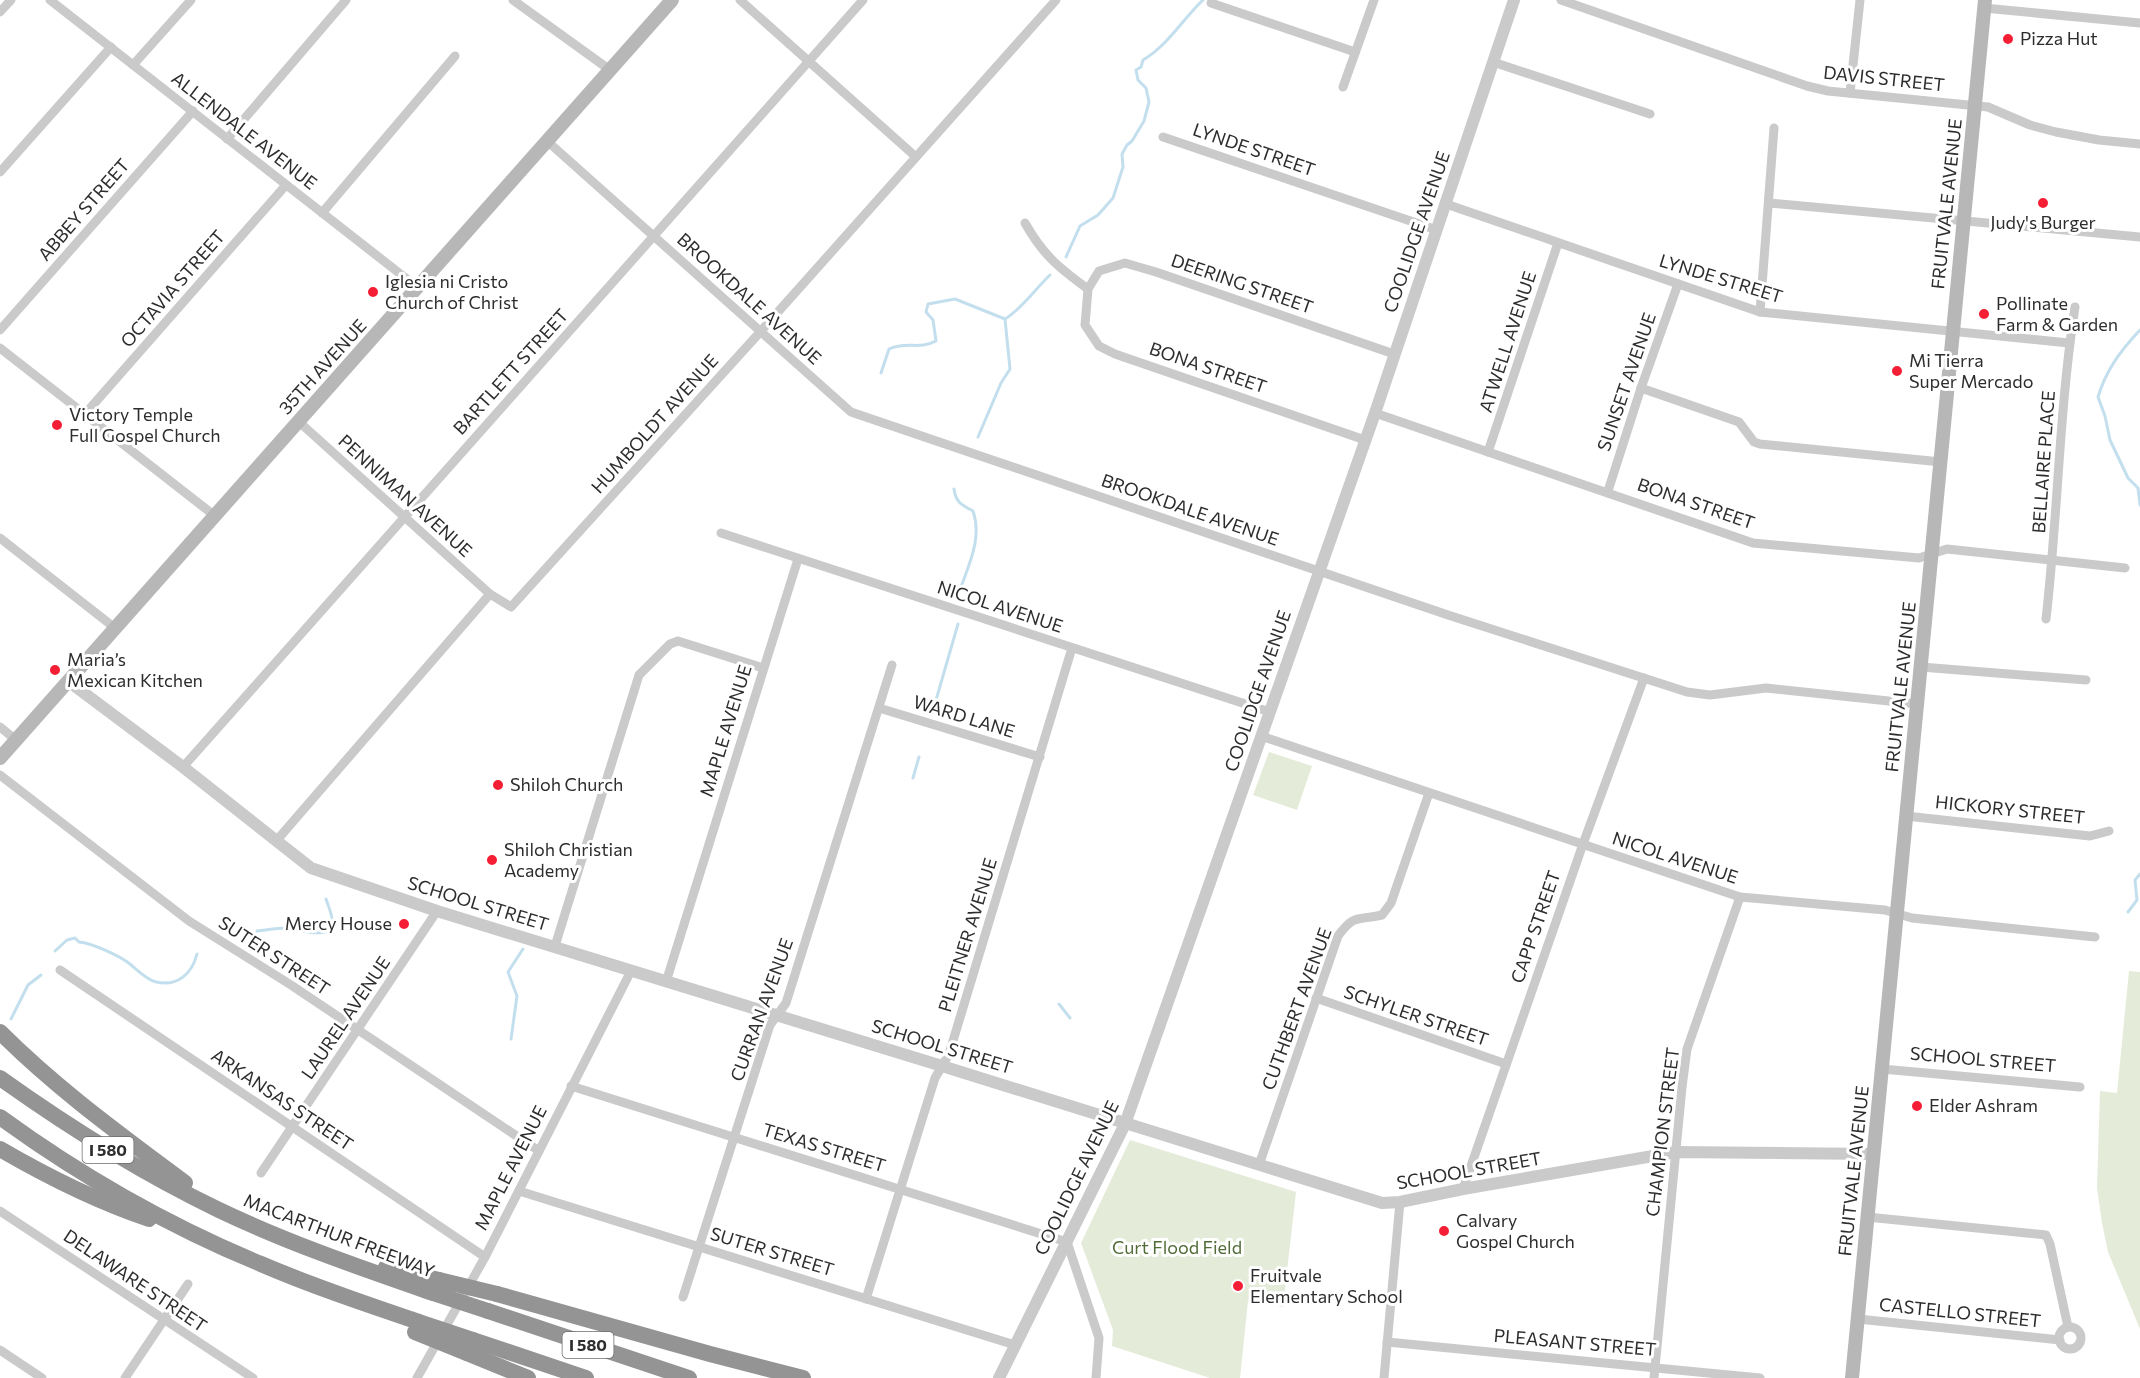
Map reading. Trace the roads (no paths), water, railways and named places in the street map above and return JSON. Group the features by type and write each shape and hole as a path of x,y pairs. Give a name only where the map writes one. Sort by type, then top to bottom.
{"highway":[{"path":"0,1032 31,1063 88,1112 222,1211"},
{"name":"MACARTHUR FREEWAY","path":"0,1078 90,1140 222,1211 310,1249 436,1287 488,1311 689,1378"},
{"name":"I 580","path":"0,1117 111,1189 206,1239 416,1327 470,1347 586,1378"},
{"path":"0,1149 52,1179 92,1198 206,1239"},
{"path":"436,1287 497,1294 803,1378"},
{"path":"470,1347 528,1378"}],"main road":[{"name":"35TH AVENUE","path":"0,758 672,0"},
{"name":"FRUITVALE AVENUE","path":"1852,1378 1985,4"}],"street":[{"path":"0,12 11,0"},
{"name":"ALLENDALE AVENUE","path":"50,0 417,287"},
{"path":"133,65 191,0"},
{"path":"227,139 346,0"},
{"path":"513,0 610,70"},
{"path":"740,0 916,157"},
{"name":"BARTLETT STREET","path":"183,767 863,0"},
{"name":"HUMBOLDT AVENUE","path":"490,594 511,607 1056,0"},
{"path":"1342,87 1374,0"},
{"name":"COOLIDGE AVENUE","path":"999,1378 1125,1124 1375,413 1514,0"},
{"name":"DAVIS STREET","path":"1561,0 1808,86 1850,93 1988,107 2030,125 2056,132 2099,140 2140,144"},
{"path":"1850,93 1860,0"},
{"path":"1211,3 1355,52"},
{"path":"1985,4 2140,23"},
{"path":"0,172 111,47"},
{"path":"321,213 455,56"},
{"path":"1493,62 1650,114"},
{"name":"ABBEY STREET","path":"0,330 193,111"},
{"path":"1760,312 1774,128"},
{"name":"LYNDE STREET","path":"1163,137 1437,230"},
{"name":"BROOKDALE AVENUE","path":"547,141 851,412 1319,571 1687,692 1710,695 1766,688 1917,704"},
{"name":"OCTAVIA STREET","path":"85,414 286,185"},
{"path":"1769,203 2140,237"},
{"name":"LYNDE STREET","path":"1446,204 1760,312 2069,343"},
{"path":"1025,223 1036,243 1056,266 1088,290"},
{"name":"ATWELL AVENUE","path":"1488,452 1558,243"},
{"name":"DEERING STREET","path":"1088,290 1099,272 1125,263 1394,354"},
{"name":"SUNSET AVENUE","path":"1608,491 1678,284"},
{"name":"BONA STREET","path":"1088,290 1085,325 1099,346 1115,354 1365,440"},
{"name":"BELLAIRE PLACE","path":"2046,619 2053,561 2069,343 2075,307"},
{"path":"0,348 215,516"},
{"path":"1641,388 1739,422 1754,442 1760,444 1941,462"},
{"name":"BONA STREET","path":"1375,413 1608,491 1753,543 1919,558 1947,549 2125,568"},
{"name":"PENNIMAN AVENUE","path":"298,421 490,594"},
{"name":"NICOL AVENUE","path":"721,533 1270,712"},
{"path":"0,538 115,628"},
{"name":"MAPLE AVENUE","path":"666,982 798,559"},
{"path":"277,840 490,594"},
{"path":"555,946 639,675 670,644 678,641 763,668"},
{"name":"PLEITNER AVENUE","path":"866,1299 935,1078 949,1054 1072,648"},
{"name":"CURRAN AVENUE","path":"683,1297 701,1247 770,1025 786,1003 891,665"},
{"path":"1921,667 2086,680"},
{"name":"CAPP STREET","path":"1463,1189 1583,844 1644,678"},
{"name":"SCHOOL STREET","path":"68,681 183,767 311,868 437,911 1382,1203 1400,1202 1676,1152 1874,1154"},
{"name":"WARD LANE","path":"879,708 1040,757"},
{"path":"0,727 16,740"},
{"name":"NICOL AVENUE","path":"1262,736 1740,897 1885,910 1912,918 2095,937"},
{"name":"SUTER STREET","path":"0,775 189,921 254,961 539,1151"},
{"name":"CUTHBERT AVENUE","path":"1258,1165 1338,936 1348,921 1360,917 1371,918 1382,915 1391,903 1429,793"},
{"name":"HICKORY STREET","path":"1906,816 2090,836 2109,831"},
{"name":"CHAMPION STREET","path":"1654,1378 1682,1087 1688,1049 1740,897"},
{"name":"LAUREL AVENUE","path":"261,1173 437,911"},
{"name":"ARKANSAS STREET","path":"60,970 485,1257"},
{"name":"MAPLE AVENUE","path":"417,1378 485,1257 631,971"},
{"name":"SCHYLER STREET","path":"1316,998 1506,1064"},
{"name":"SCHOOL STREET","path":"1882,1069 2080,1087"},
{"name":"TEXAS STREET","path":"571,1086 1067,1242"},
{"name":"SUTER STREET","path":"519,1191 1015,1345"},
{"path":"1384,1378 1400,1202"},
{"name":"DELAWARE STREET","path":"0,1211 253,1378"},
{"path":"1867,1217 2046,1235 2050,1244 2068,1328"},
{"path":"1067,1242 1100,1338 1096,1378"},
{"path":"125,1378 188,1284"},
{"name":"CASTELLO STREET","path":"1858,1318 2060,1340"},
{"path":"2068,1328 2075,1328 2080,1333 2080,1344 2074,1348 2066,1348 2060,1340 2061,1334 2068,1328"},
{"name":"PLEASANT STREET","path":"1387,1342 1760,1378"},
{"path":"0,1350 42,1378"}],"waterway":[{"path":"1066,257 1080,226 1098,215 1113,198 1123,167 1122,154 1144,121 1149,102 1146,88 1138,80 1136,70 1141,67 1143,60 1167,40 1203,0"},
{"path":"1005,319 1023,304 1050,275"},
{"path":"881,373 889,349 930,344 936,341 933,320 926,312 928,304 955,299 1005,319"},
{"path":"978,437 1001,383 1010,369 1005,319"},
{"path":"2140,330 2115,361 2098,397 2110,440 2128,478 2138,488 2140,505"},
{"path":"954,489 958,501 973,511 976,530 974,549 961,587"},
{"path":"934,707 958,624"},
{"path":"913,778 919,757"},
{"path":"2128,912 2137,900 2135,880 2140,874"},
{"path":"257,931 286,928 320,933 326,931 330,928 332,919 326,899"},
{"path":"55,951 67,940 75,938 79,942 98,947 120,957 149,979 164,983 177,981 187,973 197,954"},
{"path":"511,1039 517,996 508,972 523,949"},
{"path":"11,1019 28,985 41,975"},
{"path":"1059,1004 1070,1018"}],"place":[{"name":"Pizza Hut","path":"2008,39"},
{"name":"Judy's Burger","path":"2043,203"},
{"name":"Iglesia ni Cristo Church of Christ","path":"373,292"},
{"name":"Pollinate Farm & Garden","path":"1984,314"},
{"name":"Mi Tierra Super Mercado","path":"1897,371"},
{"name":"Victory Temple Full Gospel Church","path":"57,425"},
{"name":"Maria’s Mexican Kitchen","path":"55,670"},
{"name":"Shiloh Church","path":"498,785"},
{"name":"Shiloh Christian Academy","path":"492,860"},
{"name":"Mercy House","path":"404,924"},
{"name":"Elder Ashram","path":"1917,1106"},
{"name":"Calvary Gospel Church","path":"1444,1231"},
{"name":"Fruitvale Elementary School","path":"1238,1286"}],"park label":[{"name":"Curt Flood Field","path":"1177,1248"}]}
